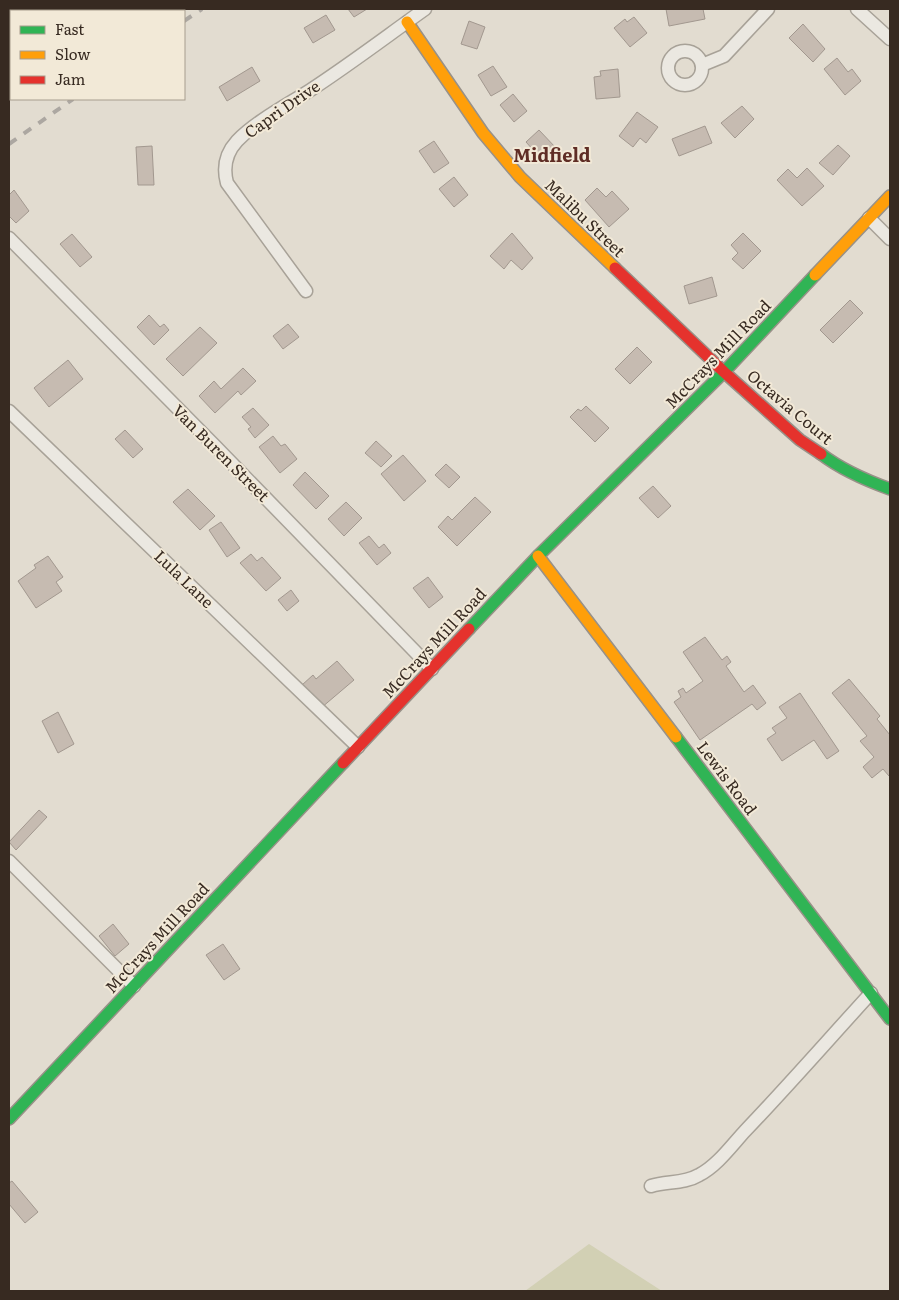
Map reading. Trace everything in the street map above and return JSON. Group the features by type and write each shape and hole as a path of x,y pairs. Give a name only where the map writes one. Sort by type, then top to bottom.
{"street":[{"name":"Capri Drive","path":"306,291 227,183 224,173 229,153 249,131 425,9"},
{"path":"702,65 724,56 768,9"},
{"path":"858,9 890,39"},
{"name":"Malibu Street","path":"407,22 483,133 520,177 724,372"},
{"name":"McCrays Mill Road","path":"9,1119 538,556 724,372 890,196"},
{"path":"870,218 890,239"},
{"name":"Van Buren Street","path":"9,238 432,669"},
{"name":"Octavia Court","path":"724,372 816,452 860,478 890,489"},
{"name":"Lula Lane","path":"9,411 358,747"},
{"name":"Lewis Road","path":"538,556 890,1019"},
{"path":"9,861 134,986"},
{"path":"651,1186 660,1183 678,1182 701,1175 762,1113 871,993"}],"shaded area":[{"path":"589,1244 662,1291 525,1291"}],"building":[{"path":"348,9 367,9 354,17"},
{"path":"666,9 703,9 705,19 669,26"},
{"path":"326,15 335,30 313,43 304,28"},
{"path":"634,17 647,33 630,47 614,28 625,19 627,22"},
{"path":"469,21 485,27 477,49 461,44"},
{"path":"803,24 825,49 813,62 789,38"},
{"path":"837,58 848,72 852,69 861,81 845,95 824,69"},
{"path":"493,66 507,87 491,96 478,75"},
{"path":"252,67 260,81 227,101 219,87"},
{"path":"618,69 620,97 596,99 594,77 601,76 600,71"},
{"path":"513,94 527,111 514,122 500,105"},
{"path":"742,106 754,119 735,138 721,123"},
{"path":"637,112 658,127 646,143 640,138 633,147 619,136"},
{"path":"705,126 712,143 679,156 672,139"},
{"path":"539,130 556,148 543,161 526,142"},
{"path":"434,141 449,163 434,173 419,151"},
{"path":"838,145 850,156 833,175 819,163"},
{"path":"152,146 154,185 138,185 136,147"},
{"path":"807,168 824,186 802,206 777,180 788,169 797,178"},
{"path":"454,177 468,195 454,207 439,189"},
{"path":"597,188 606,197 612,191 629,209 609,227 585,200"},
{"path":"14,190 29,211 16,223 9,216 9,195"},
{"path":"512,233 533,258 522,270 511,260 504,269 490,256"},
{"path":"743,233 761,251 743,269 732,259 738,253 731,245"},
{"path":"72,234 92,257 80,267 60,244"},
{"path":"712,277 717,296 689,304 684,286"},
{"path":"850,300 863,313 833,343 820,330"},
{"path":"149,315 160,327 164,324 169,330 154,345 137,327"},
{"path":"288,324 299,337 283,349 273,336"},
{"path":"200,327 217,343 183,376 166,359"},
{"path":"637,347 652,362 630,384 615,369"},
{"path":"68,360 83,379 49,407 34,388"},
{"path":"243,368 256,381 241,395 238,391 215,413 199,396 214,381 221,389"},
{"path":"586,406 609,428 595,442 570,417 578,409 581,411"},
{"path":"253,408 269,425 255,438 248,429 251,427 242,417"},
{"path":"125,430 143,449 133,458 115,439"},
{"path":"273,436 281,446 285,444 297,459 280,473 259,447"},
{"path":"376,441 392,456 381,467 365,453"},
{"path":"403,455 426,481 404,501 381,474"},
{"path":"446,464 460,477 449,488 435,475"},
{"path":"305,472 329,496 316,509 293,485"},
{"path":"653,486 671,506 658,518 639,498"},
{"path":"188,489 215,516 200,530 173,502"},
{"path":"475,497 491,512 457,546 438,527 448,516 452,520"},
{"path":"346,502 362,518 344,536 328,519"},
{"path":"221,522 240,548 227,557 209,530"},
{"path":"369,536 379,548 384,544 391,553 377,565 359,543"},
{"path":"251,554 257,561 262,557 281,578 266,591 240,563"},
{"path":"48,556 63,577 56,582 62,591 36,608 18,581 36,568 34,565"},
{"path":"428,577 443,597 429,608 413,588"},
{"path":"291,590 299,601 287,611 278,600"},
{"path":"705,637 722,660 727,656 731,662 726,666 744,692 753,685 766,703 757,710 752,704 700,740 674,702 681,697 678,691 683,688 686,693 703,681 683,652"},
{"path":"337,661 354,680 321,708 302,685 313,675 316,679"},
{"path":"849,679 880,716 877,719 890,735 889,776 883,769 872,778 863,767 874,757 860,741 867,736 832,693"},
{"path":"800,693 839,751 827,759 814,740 782,761 767,739 776,733 772,728 787,718 779,707"},
{"path":"58,712 74,744 58,753 42,721"},
{"path":"39,810 47,817 16,850 9,842"},
{"path":"113,924 129,944 115,956 99,936"},
{"path":"223,944 240,969 224,980 206,955"},
{"path":"12,1181 38,1212 25,1223 9,1204 9,1183"}],"railway":[{"path":"185,20 202,9"},
{"path":"9,144 72,100"}],"traffic: fast":[{"path":"469,629 538,556 724,372 815,275"},
{"path":"821,454 854,474 890,489"},
{"path":"676,737 890,1019"},
{"path":"9,1119 343,763"}],"traffic: slow":[{"path":"407,22 483,133 520,177 615,268"},
{"path":"815,275 890,196"},
{"path":"538,556 676,737"}],"traffic: jam":[{"path":"615,268 724,372 800,440 821,454"},
{"path":"343,763 469,629"}],"district":[{"name":"Midfield","path":"552,156"}]}
